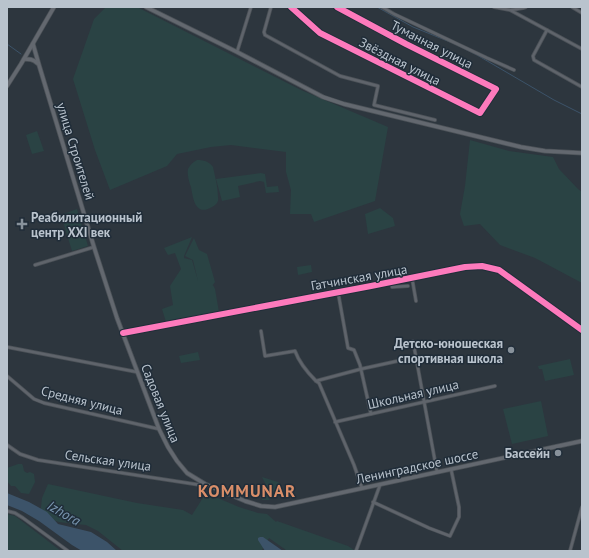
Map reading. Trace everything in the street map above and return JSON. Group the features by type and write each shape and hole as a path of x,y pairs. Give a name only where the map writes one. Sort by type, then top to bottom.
{"main road":[{"path":"7,86 24,60 54,7"},
{"path":"146,7 323,97 344,104 521,147 545,151 582,153"},
{"name":"улица Строителей","path":"33,44 94,247 123,333"},
{"path":"24,60 34,60 39,66"},
{"name":"Гатчинская улица","path":"123,333 470,266 482,266 499,270 582,330"},
{"name":"Садовая улица","path":"123,333 159,429 177,461 191,476 208,486 256,504"},
{"name":"Ленинградское шоссе","path":"256,504 268,507 280,506 582,441"}],"street":[{"path":"237,52 251,7"},
{"path":"271,7 264,32 265,35 340,76 378,86 374,105 435,120"},
{"name":"Звёздная улица","path":"291,7 320,33 480,113 496,88"},
{"name":"Туманная улица","path":"337,7 406,44 496,88"},
{"path":"382,7 514,70"},
{"path":"494,7 510,10 582,49"},
{"path":"510,10 526,7"},
{"path":"572,7 582,13"},
{"path":"547,30 533,56 534,60 582,87"},
{"path":"35,265 94,247"},
{"path":"412,278 416,301"},
{"path":"392,287 408,286"},
{"path":"338,292 348,348 354,350 361,369 371,414"},
{"path":"261,330 265,356 295,351 298,358 319,383 354,465 362,488"},
{"path":"413,341 437,472"},
{"path":"7,347 138,372"},
{"path":"316,381 416,357"},
{"name":"Средняя улица","path":"7,376 34,399 44,403 159,429"},
{"name":"Школьная улица","path":"335,422 496,386"},
{"name":"Сельская улица","path":"7,445 20,454 38,460 208,486"},
{"path":"373,502 428,528 450,536 459,517 459,507 451,470"},
{"path":"356,551 380,485"},
{"path":"570,551 582,507"},
{"path":"7,511 15,513 23,518 68,551"}],"green space":[{"path":"106,7 137,7 301,90 388,127 375,201 314,222 311,214 290,214 291,190 286,172 286,152 231,145 211,147 177,154 167,166 110,190 95,150 73,79 94,19"},
{"path":"37,131 44,151 32,154 26,135"},
{"path":"470,140 509,151 553,157 559,169 582,192 582,283 535,258 500,245 480,224 464,226 460,214 465,186"},
{"path":"197,160 206,161 213,167 218,193 218,202 213,206 202,210 198,208 194,201 188,178 188,169"},
{"path":"261,173 265,174 267,187 278,186 279,192 266,193 264,182 260,181 238,186 240,197 222,201 216,179"},
{"path":"380,208 393,218 395,226 368,234 365,214"},
{"path":"77,209 88,246 72,251 61,215"},
{"path":"192,237 184,258 192,260 198,281 193,260 185,256 194,238 199,250 207,254 215,282 212,286 213,285 215,289 219,312 166,322 162,309 173,305 170,286 181,269 175,253 168,255 164,248"},
{"path":"311,265 312,272 298,275 297,267"},
{"path":"198,352 200,360 181,363 179,356"},
{"path":"570,359 574,375 545,381 542,369 539,369 538,366"},
{"path":"541,401 548,436 512,444 503,409"},
{"path":"22,464 24,471 27,473 30,472 34,474 35,482 29,494 21,493 15,486 11,486 7,481 7,468"},
{"path":"262,477 278,482 281,485 273,492 274,494 269,500 262,500 260,491 267,487"},
{"path":"48,484 137,503 183,510 192,515 206,493 239,507 258,513 267,514 276,522 277,521 348,546 354,550 290,551 286,550 269,538 262,550 263,551 123,551 98,531 86,525 59,522 40,516 42,498"},
{"path":"7,514 15,516 61,551 8,551"}],"water":[{"path":"7,493 29,502 47,512 58,524 91,532 107,542 117,551 82,551 39,521 22,511 7,505"},
{"path":"260,537 263,537 283,551 265,551 258,540"}],"waterway":[{"path":"377,7 413,27 455,44 477,55 554,100 582,114"},
{"path":"7,44 21,54"}],"cycle path":[{"path":"291,7 320,33 480,113 496,89 406,44 337,7"},
{"path":"123,333 465,267 482,266 499,270 582,330"}],"place":[{"name":"Реабилитационный центр ХХI век","path":"22,224"},
{"name":"Детско-юношеская спортивная школа","path":"511,350"},
{"name":"Бассейн","path":"558,453"}],"district":[{"name":"KOMMUNAR","path":"247,491"}],"water label":[{"name":"Izhora","path":"64,513"}]}
